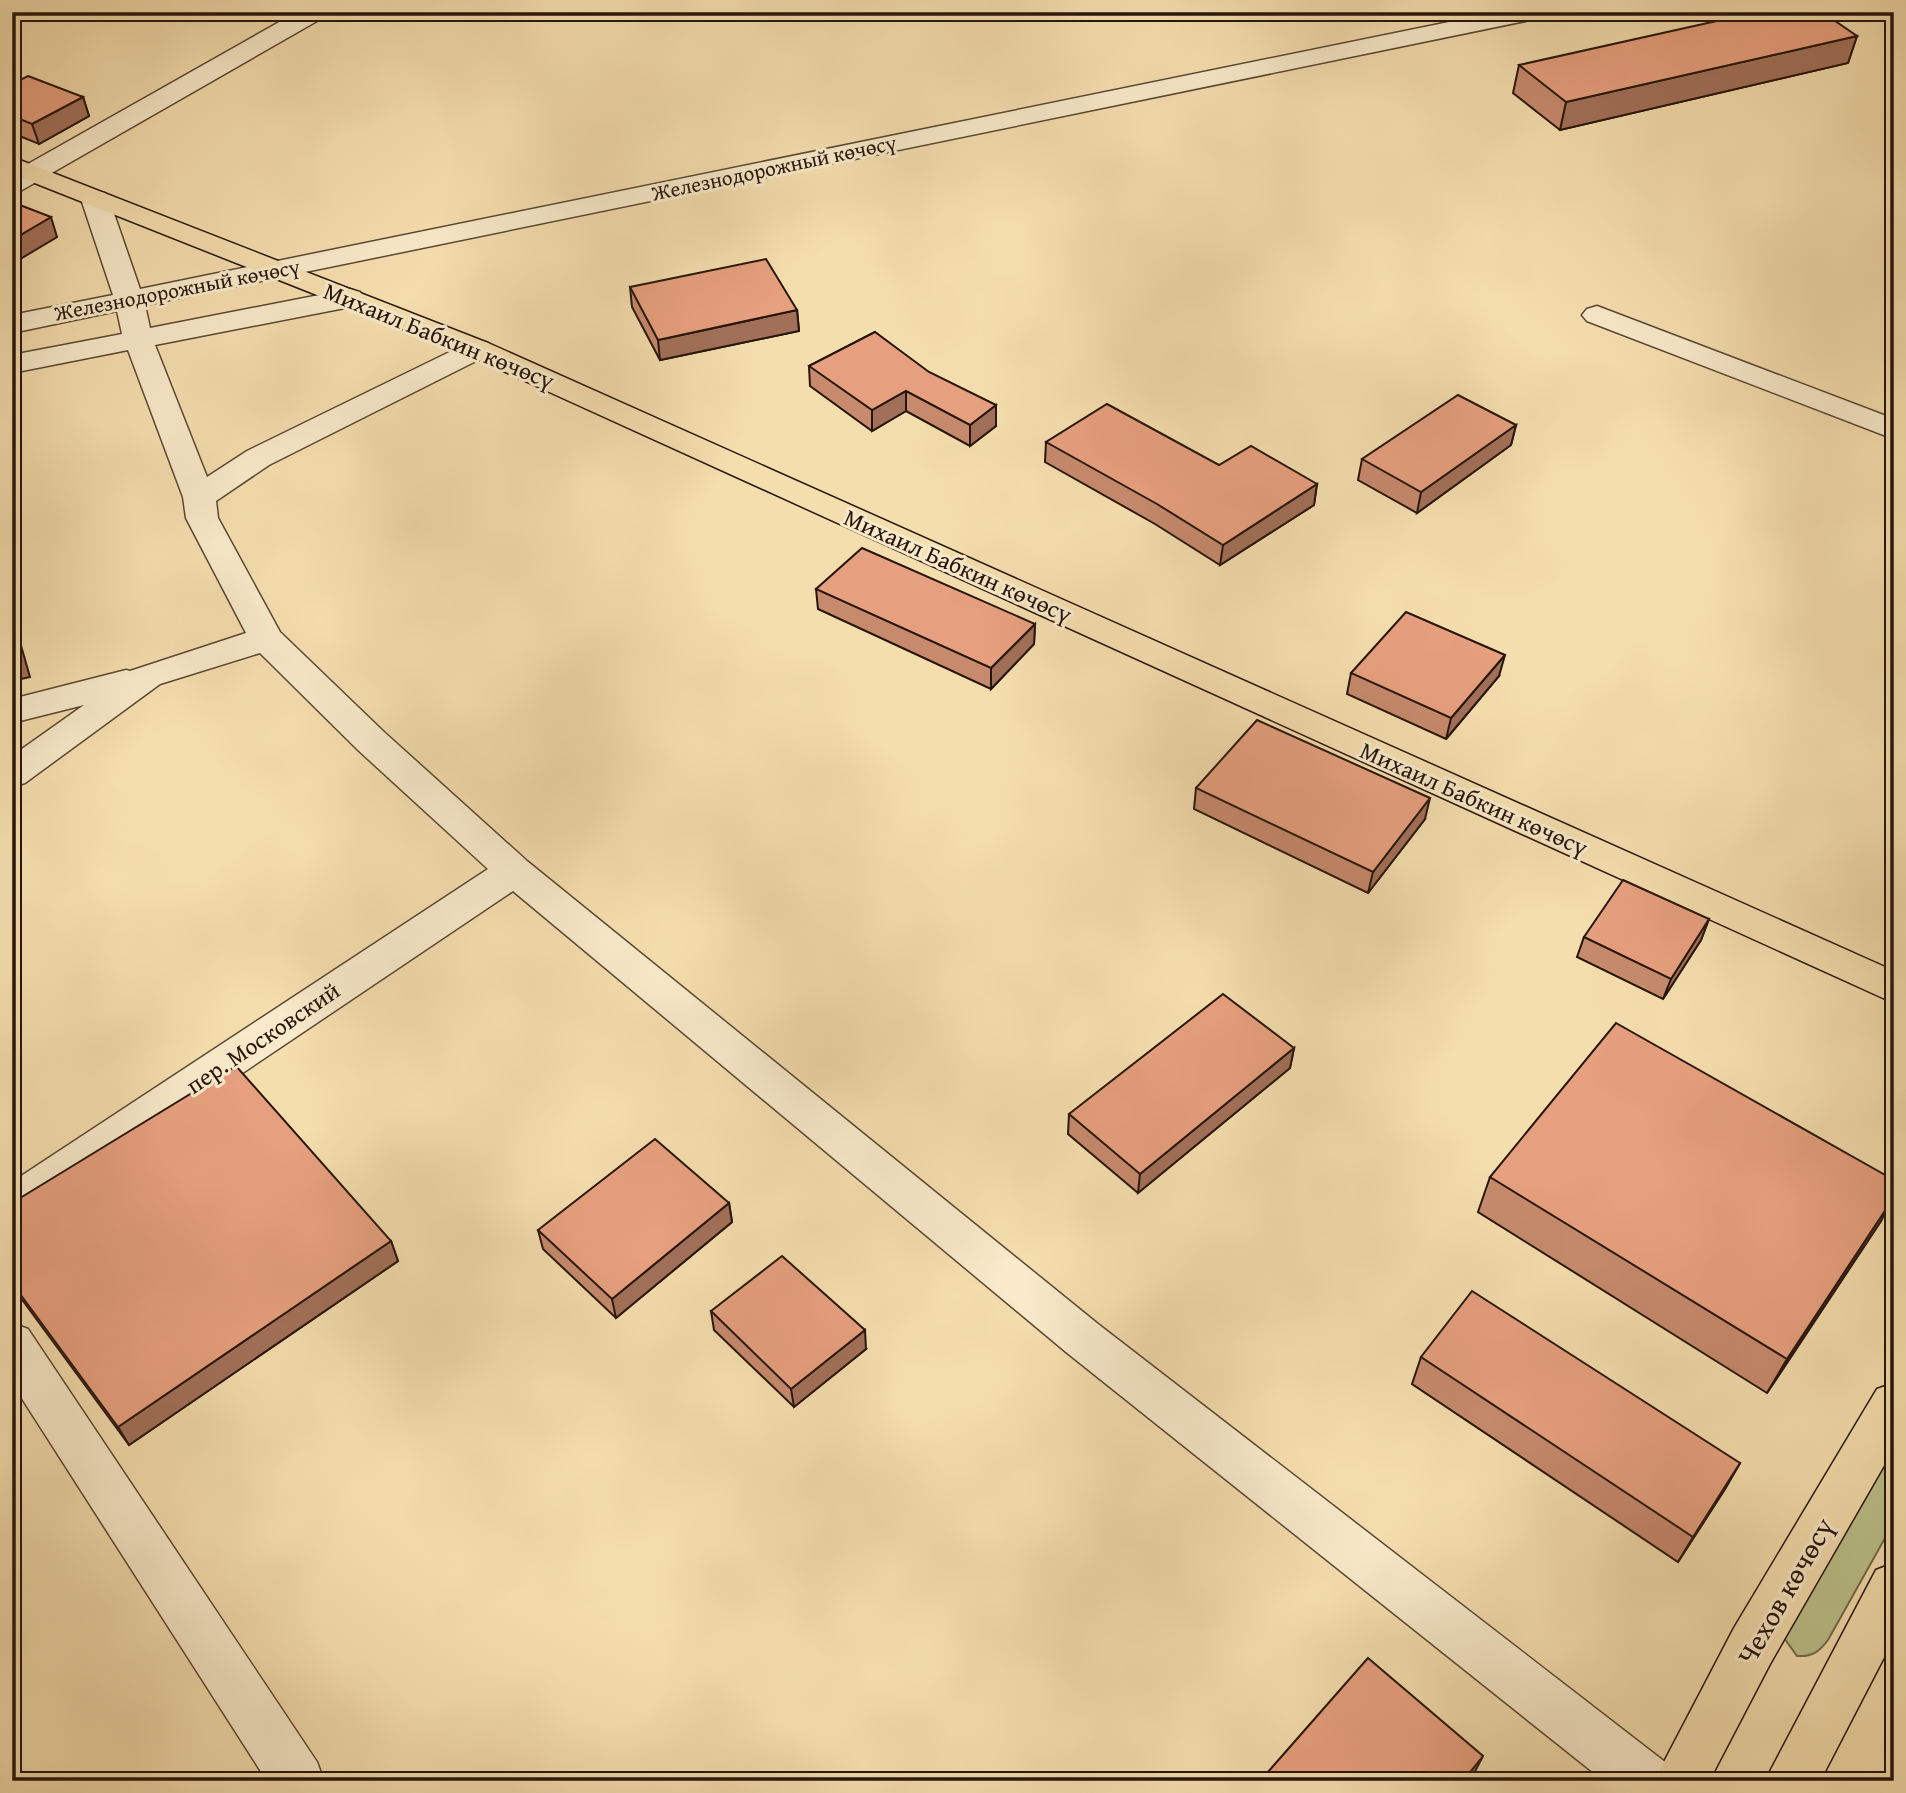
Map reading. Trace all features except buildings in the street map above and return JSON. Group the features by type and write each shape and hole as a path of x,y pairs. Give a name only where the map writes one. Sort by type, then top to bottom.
{"main road":[{"name":"Михаил Бабкин көчөсү","path":"18,174 95,199 478,349 1894,989"},
{"name":"Чехов көчөсү","path":"1680,1781 1752,1646 1894,1404"},
{"path":"1791,1781 1894,1587"}],"street":[{"path":"18,174 316,12"},
{"name":"Железнодорожный көчөсү","path":"12,324 1526,13"},
{"path":"95,199 129,300 138,340 199,497 202,518 266,639 371,741 514,871 1082,1338 1646,1781"},
{"path":"12,364 350,298"},
{"path":"1597,315 1894,430"},
{"path":"199,497 258,458 478,349"},
{"path":"12,711 148,677 266,639"},
{"path":"12,774 148,677"},
{"name":"пер. Московский","path":"12,1205 514,871"},
{"path":"12,1343 298,1781"}],"green space":[{"path":"1894,1435 1894,1522 1828,1640 1815,1653 1797,1656 1784,1638"}]}
